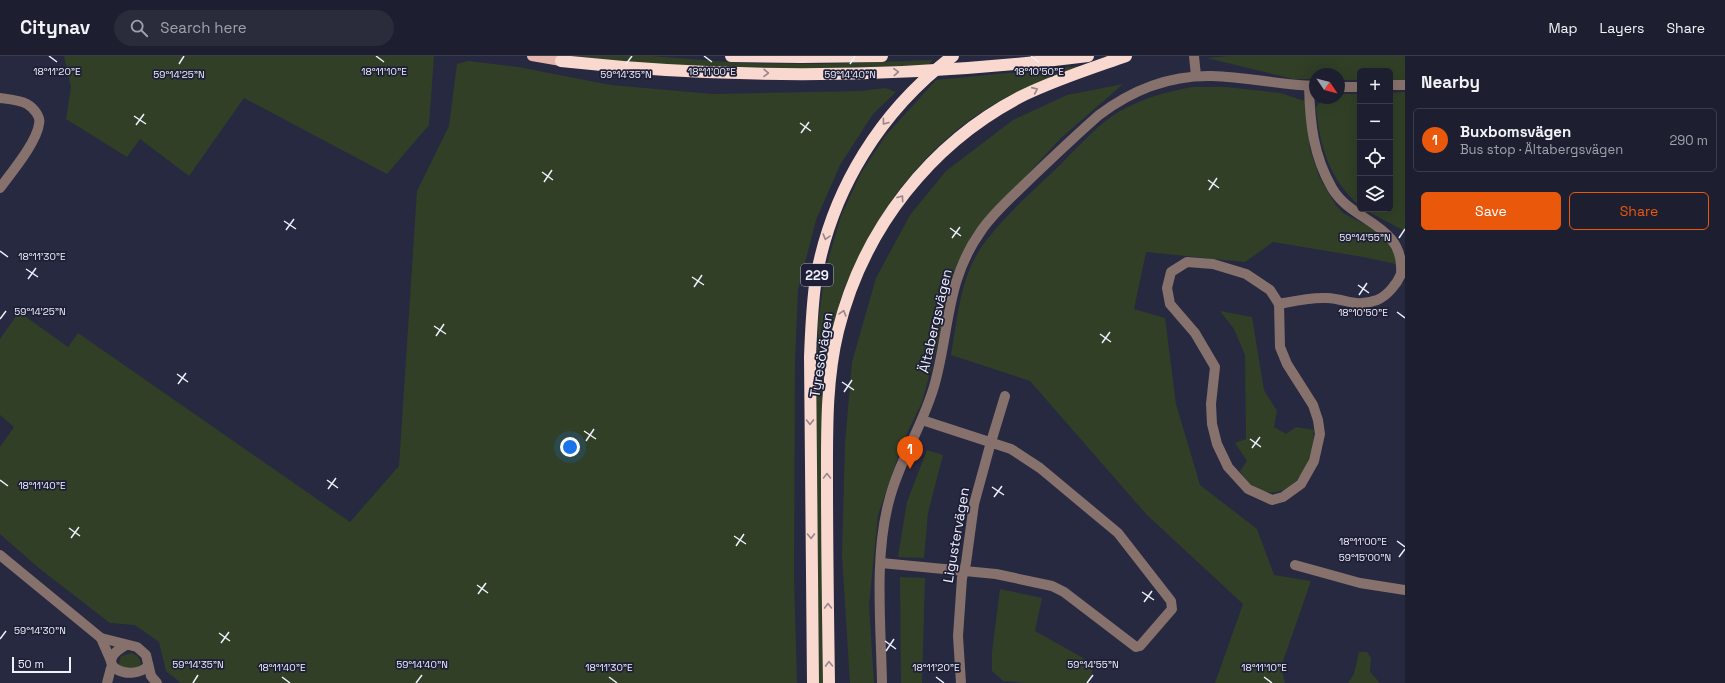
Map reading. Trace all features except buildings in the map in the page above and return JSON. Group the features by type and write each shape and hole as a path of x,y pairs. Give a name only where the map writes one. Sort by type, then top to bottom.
{"highway":[{"path":"731,56 882,56"},
{"name":"Tyresövägen","path":"813,683 810,357 811,327 816,279 828,231 840,199 857,164 888,119 921,83 954,56"},
{"path":"561,61 688,72 841,73 985,66 1088,56"},
{"name":"Tyresövägen","path":"830,683 827,497 829,392 837,332 846,301 863,260 883,223 922,172 941,153 977,123 1025,95 1065,77 1126,56"}],"main road":[{"path":"532,56 561,61"}],"street":[{"path":"1194,56 1196,76"},
{"name":"Ältabergsvägen","path":"882,683 881,563 885,519 891,494 903,462 922,420 935,383 950,306 958,274 972,246 990,219 1081,131 1113,105 1130,95 1162,82 1196,76 1309,86"},
{"path":"1393,86 1405,85"},
{"path":"1345,87 1357,87"},
{"path":"0,98 26,103 35,111 40,122 37,134 0,188"},
{"path":"1279,304 1305,299 1327,298 1351,304 1363,304 1378,299 1393,288 1405,263 1403,248 1396,237 1382,226 1347,206 1332,190 1325,176 1314,144 1310,121 1311,104"},
{"path":"1187,262 1213,264 1246,274 1270,290 1279,304 1280,347 1287,364 1313,405 1318,420 1320,434 1314,461 1301,484 1283,497 1272,500 1248,489 1228,467 1217,444 1212,424 1211,404 1215,367 1195,333 1170,304 1167,288 1171,272 1187,262"},
{"name":"Ligustervägen","path":"961,683 958,636 964,570 974,504 1005,396"},
{"path":"881,563 996,574 1058,588 1136,647 1140,646 1172,610 1172,601 1118,533 1040,468 1011,449 922,420"},
{"path":"0,556 101,638 126,646 138,647 146,655 151,676 157,683"},
{"path":"1295,565 1360,583 1405,590"},
{"path":"101,638 117,678 127,682 134,682 143,676 148,666"},
{"path":"107,683 111,664 116,651 126,646"}],"green space":[{"path":"64,56 434,56 429,125 387,174 244,98 189,176 140,139 127,157 66,119 71,87"},
{"path":"561,56 651,56 741,63 819,64 933,60 928,65 821,69 681,66"},
{"path":"1229,56 1405,56 1405,80 1393,80 1393,68 1357,68 1357,80 1345,80 1345,68 1309,68 1309,79 1293,79 1207,58"},
{"path":"468,61 518,67 611,85 712,94 861,91 885,88 896,92 873,114 840,165 816,220 798,290 795,361 794,577 797,683 181,683 166,671 159,642 135,625 110,623 40,569 0,534 0,447 14,427 0,415 0,339 19,312 68,347 78,333 350,522 399,466 417,191 449,126 457,64"},
{"path":"1080,66 1012,94 968,121 947,138 927,157 893,199 864,246 845,286 838,307 822,390 825,683 819,683 816,412 818,323 826,267 841,216 861,173 886,135 936,80"},
{"path":"1123,84 1061,138 972,235 956,266 951,281 937,347 922,402 904,440 878,515 869,606 874,683 850,683 842,555 845,444 852,362 876,278 910,215 946,171 1013,120 1067,95"},
{"path":"1192,87 1226,87 1280,93 1305,101 1310,149 1319,176 1335,204 1343,213 1388,236 1397,247 1396,264 1273,242 1245,262 1146,252 1134,309 1165,318 1176,404 1200,485 1257,529 1274,575 1311,581 1281,667 1285,683 1215,683 1243,604 1147,515 1030,381 951,355 958,310 967,276 978,253 998,226 1103,123 1120,111 1146,99 1164,93"},
{"path":"1405,92 1405,233 1401,229 1369,212 1393,212 1393,93"},
{"path":"1345,94 1357,94 1357,203 1349,196 1341,185 1328,161 1320,136 1316,107 1319,104 1345,104"},
{"path":"1220,311 1252,317 1264,390 1277,411 1274,427 1286,434 1296,427 1314,430 1312,455 1309,463 1296,480 1288,487 1280,491 1263,491 1255,487 1240,471 1247,461 1235,443 1246,439 1245,355 1234,329"},
{"path":"927,450 943,455 928,513 924,558 898,557 907,502"},
{"path":"900,577 925,578 922,683 901,683"},
{"path":"1000,589 1042,598 1035,631 1094,664 1089,683 1025,683 1003,681 992,671 992,652"},
{"path":"1359,652 1367,652 1371,658 1370,672 1380,683 1348,683 1354,674"},
{"path":"131,653 139,657 141,665 139,671 118,667 121,656"}],"place":[{"name":"Buxbomsvägen","path":"910,469"}]}
